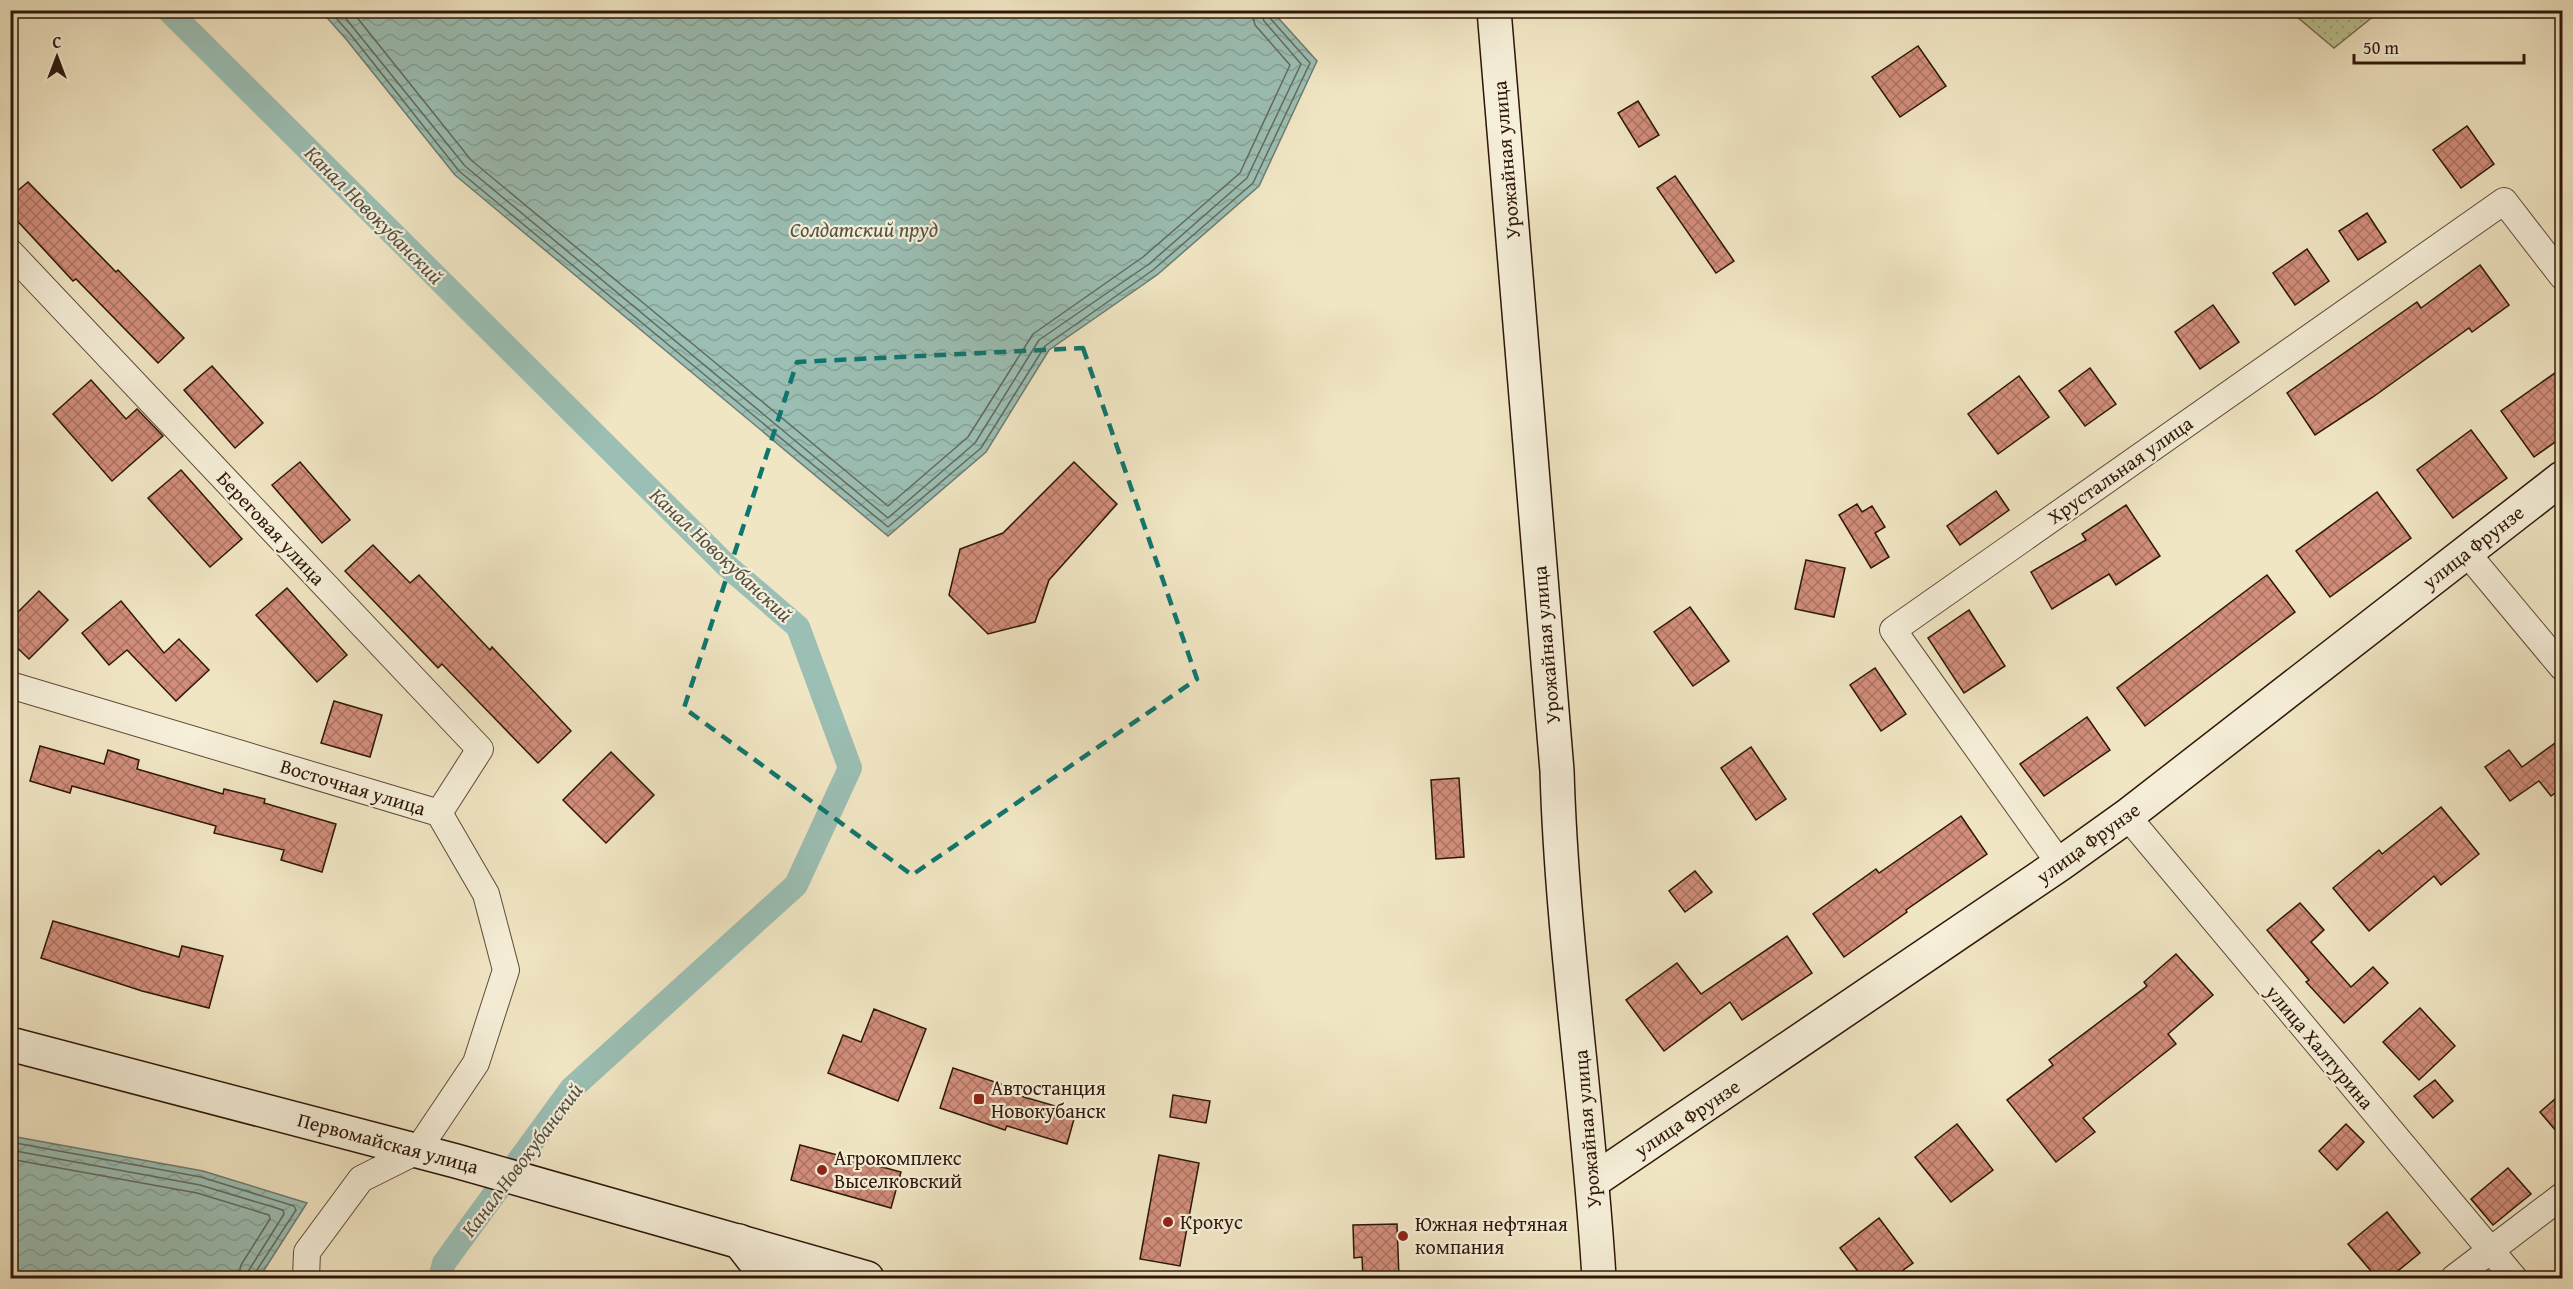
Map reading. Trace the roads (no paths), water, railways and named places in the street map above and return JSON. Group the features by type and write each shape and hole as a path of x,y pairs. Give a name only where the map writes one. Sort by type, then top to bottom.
{"main road":[{"name":"Урожайная улица","path":"1494,10 1557,771 1560,851 1593,1181 1599,1278"},
{"name":"улица Фрунзе","path":"1593,1181 2060,864 2127,816 2562,478"},
{"name":"Первомайская улица","path":"10,1044 456,1161 867,1278"},
{"path":"739,1241 768,1278"}],"street":[{"name":"Хрустальная улица","path":"2060,864 1893,630 2504,201 2562,276"},
{"name":"Береговая улица","path":"10,252 480,749 439,813"},
{"path":"2466,552 2562,667"},
{"name":"Восточная улица","path":"10,685 439,813 486,894 506,970 476,1063 417,1151"},
{"name":"улица Халтурина","path":"2127,816 2514,1278"},
{"path":"306,1278 307,1252 361,1179 417,1151"},
{"path":"2454,1278 2562,1196"}],"water":[{"name":"Солдатский пруд","path":"321,11 1272,11 1317,61 1259,186 1157,275 1049,350 986,452 888,536 455,175"},
{"path":"11,1136 203,1171 307,1203 259,1278 11,1278"}],"waterway":[{"name":"Канал Новокубанский","path":"168,10 727,566 798,627 850,768 796,885 571,1089 444,1263 440,1278"}],"place":[{"name":"Автостанция Новокубанск","path":"979,1099"},
{"name":"Агрокомплекс Выселковский","path":"822,1170"},
{"name":"Крокус","path":"1168,1222"},
{"name":"Южная нефтяная компания","path":"1403,1236"}]}
